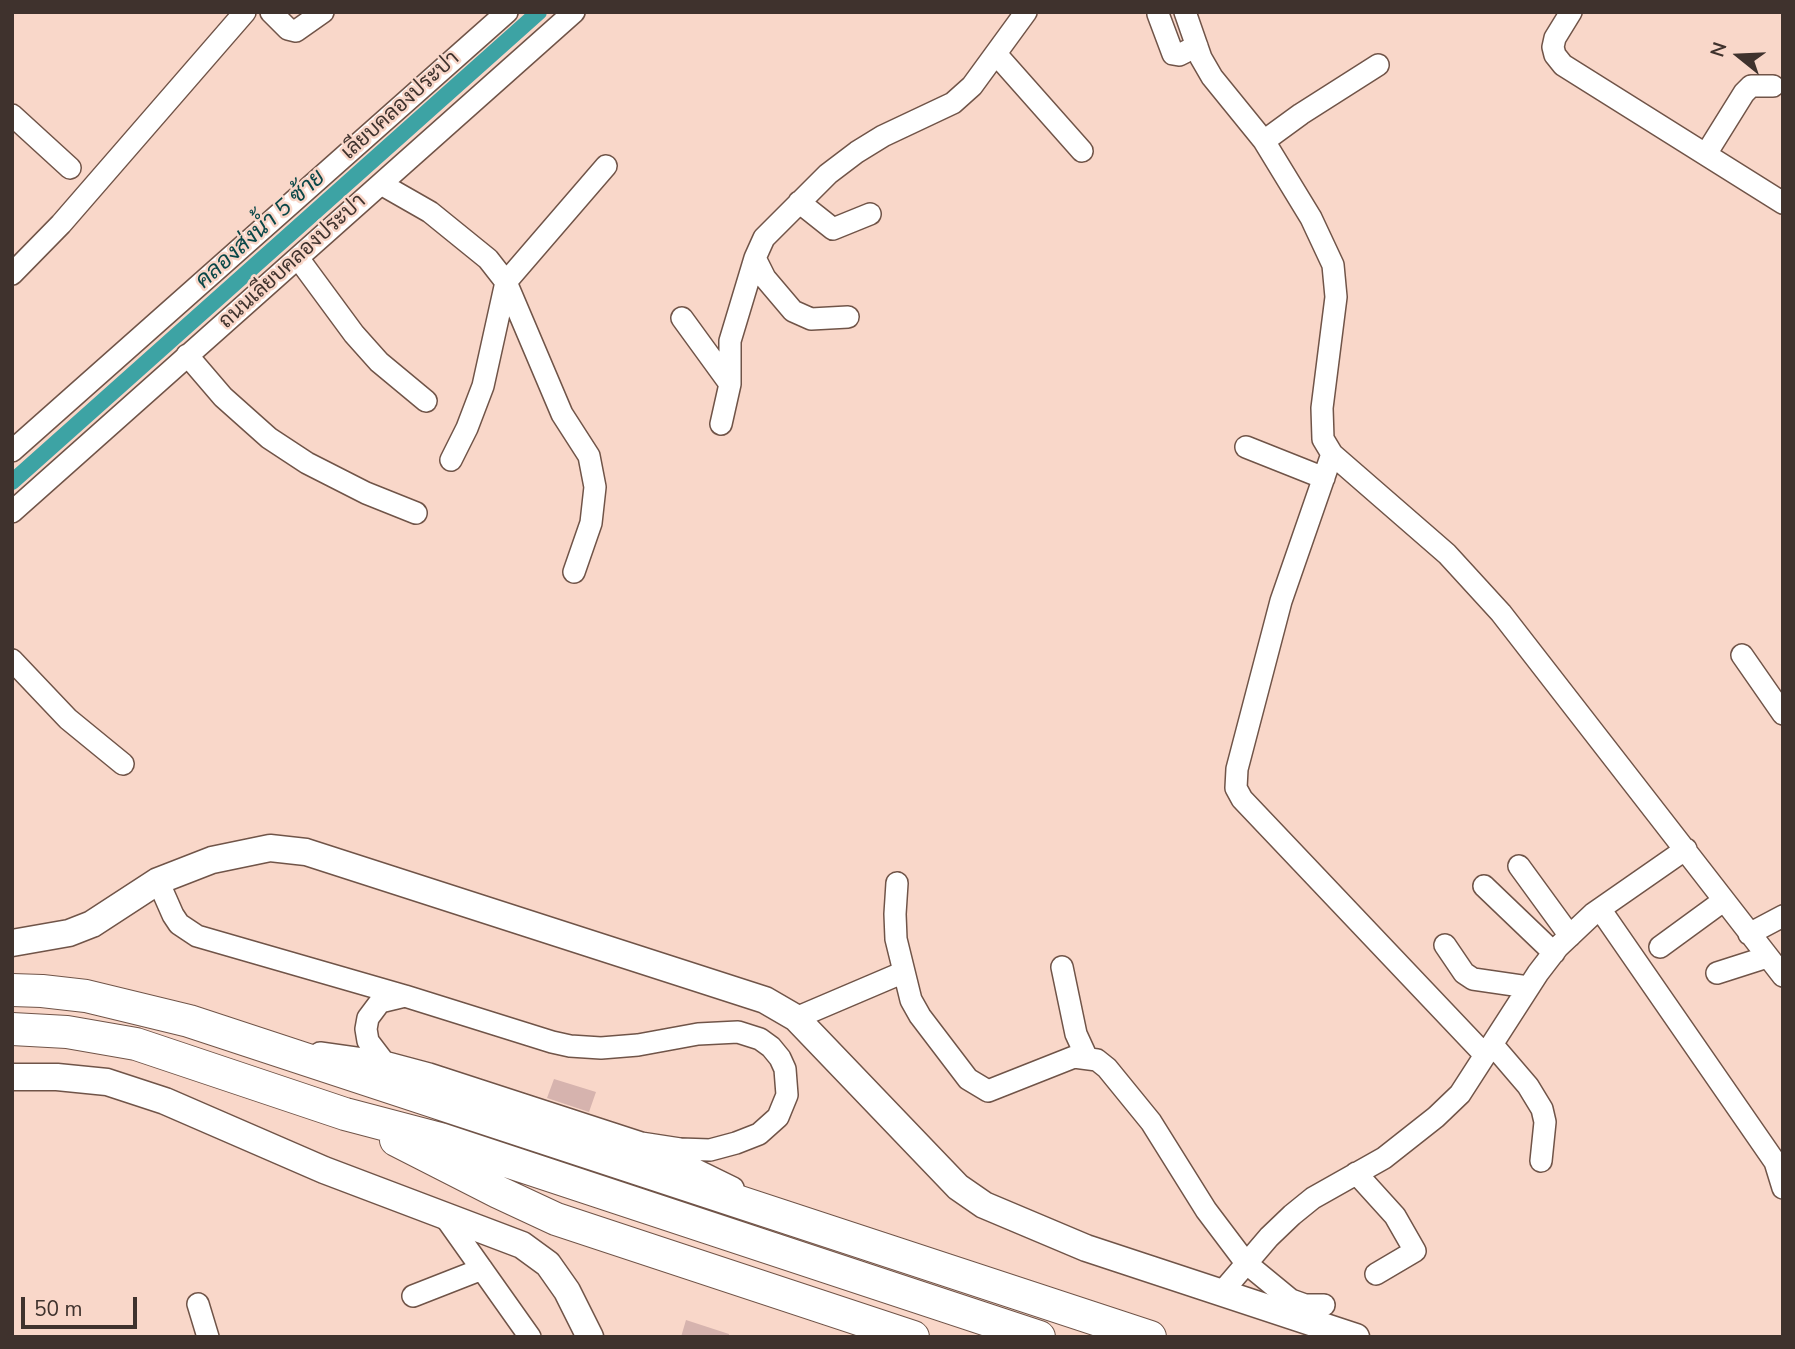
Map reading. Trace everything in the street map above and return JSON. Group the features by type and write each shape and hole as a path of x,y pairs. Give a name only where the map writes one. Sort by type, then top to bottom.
{"highway":[{"path":"12,990 63,993 112,1001 189,1021 1150,1337"},
{"path":"12,1029 68,1031 136,1044 345,1114 392,1124 440,1139 1039,1337"},
{"path":"345,1114 556,1219 914,1337"}],"main road":[{"path":"12,943 69,933 92,924 158,881 212,860 270,848 306,852 765,1000 796,1018 958,1187 984,1205 1086,1248 1356,1337"},
{"path":"12,1077 57,1077 107,1083 165,1101 324,1170 522,1245 548,1264 567,1291 590,1337"}],"street":[{"path":"271,12 288,29 296,31 323,12"},
{"name":"เลียบคลองประปา","path":"12,450 507,12"},
{"name":"ถนนเลียบคลองประปา","path":"12,512 574,12"},
{"path":"721,424 730,384 730,341 755,258 764,238 828,174 857,152 883,136 953,103 972,86 1026,12"},
{"path":"1185,12 1212,77 1264,141 1311,218 1333,265 1336,297 1322,408 1323,439 1332,454 1447,554 1501,613 1783,976"},
{"path":"1571,12 1555,38 1553,47 1555,55 1563,65 1783,203"},
{"path":"1158,14 1173,54 1179,55 1197,46"},
{"path":"12,274 61,224 233,17"},
{"path":"996,54 1082,152"},
{"path":"1264,141 1378,65"},
{"path":"1706,154 1744,93 1751,86 1773,86"},
{"path":"12,115 70,168"},
{"path":"451,460 483,386 506,282 606,166"},
{"path":"381,184 430,212 488,259 506,282 562,414 589,456 596,487 591,523 574,572"},
{"path":"799,202 833,229 870,214"},
{"path":"298,258 354,334 379,362 426,401"},
{"path":"755,258 776,292 793,311 803,317 827,320 848,317"},
{"path":"682,318 730,384"},
{"path":"187,355 223,397 269,438 319,469 366,493 416,513"},
{"path":"1246,447 1324,478"},
{"path":"1332,454 1281,601 1237,769 1236,788 1242,799 1488,1049 1528,1086 1542,1109 1545,1122 1541,1161"},
{"path":"1742,656 1783,714"},
{"path":"12,660 74,725 123,764"},
{"path":"1222,1292 1292,1215 1313,1198 1384,1158 1436,1117 1460,1094 1528,987 1554,953 1600,909 1686,849"},
{"path":"1519,866 1570,936"},
{"path":"158,881 179,924 197,936 570,1046 617,1047 706,1033 738,1031 760,1039 780,1058 785,1069 787,1095 778,1117 759,1134 710,1150 687,1150 641,1143"},
{"path":"897,883 897,939 911,1000 968,1079 988,1091 1074,1057 1097,1060 1107,1068 1151,1122 1206,1210 1246,1263 1291,1300 1305,1305 1324,1305"},
{"path":"1485,886 1554,953"},
{"path":"1660,947 1723,901"},
{"path":"1600,909 1775,1162 1783,1188"},
{"path":"1749,934 1783,916"},
{"path":"1445,945 1464,973 1473,979 1528,987"},
{"path":"1717,973 1767,957"},
{"path":"1062,967 1076,1034 1087,1058"},
{"path":"796,1018 904,972"},
{"path":"384,1062 368,1041 368,1018 380,1002 405,996"},
{"path":"266,1046 384,1062 641,1143 691,1166 785,1217"},
{"path":"1356,1173 1395,1216 1415,1251 1376,1274"},
{"path":"445,1217 530,1337"},
{"path":"413,1296 482,1269"},
{"path":"198,1304 208,1337"}],"building":[{"path":"554,1079 596,1092 589,1112 547,1098"},
{"path":"686,1320 729,1334 729,1337 681,1337"}],"waterway":[{"name":"คลองส่งน้ำ 5 ซ้าย","path":"12,482 539,12"}]}
